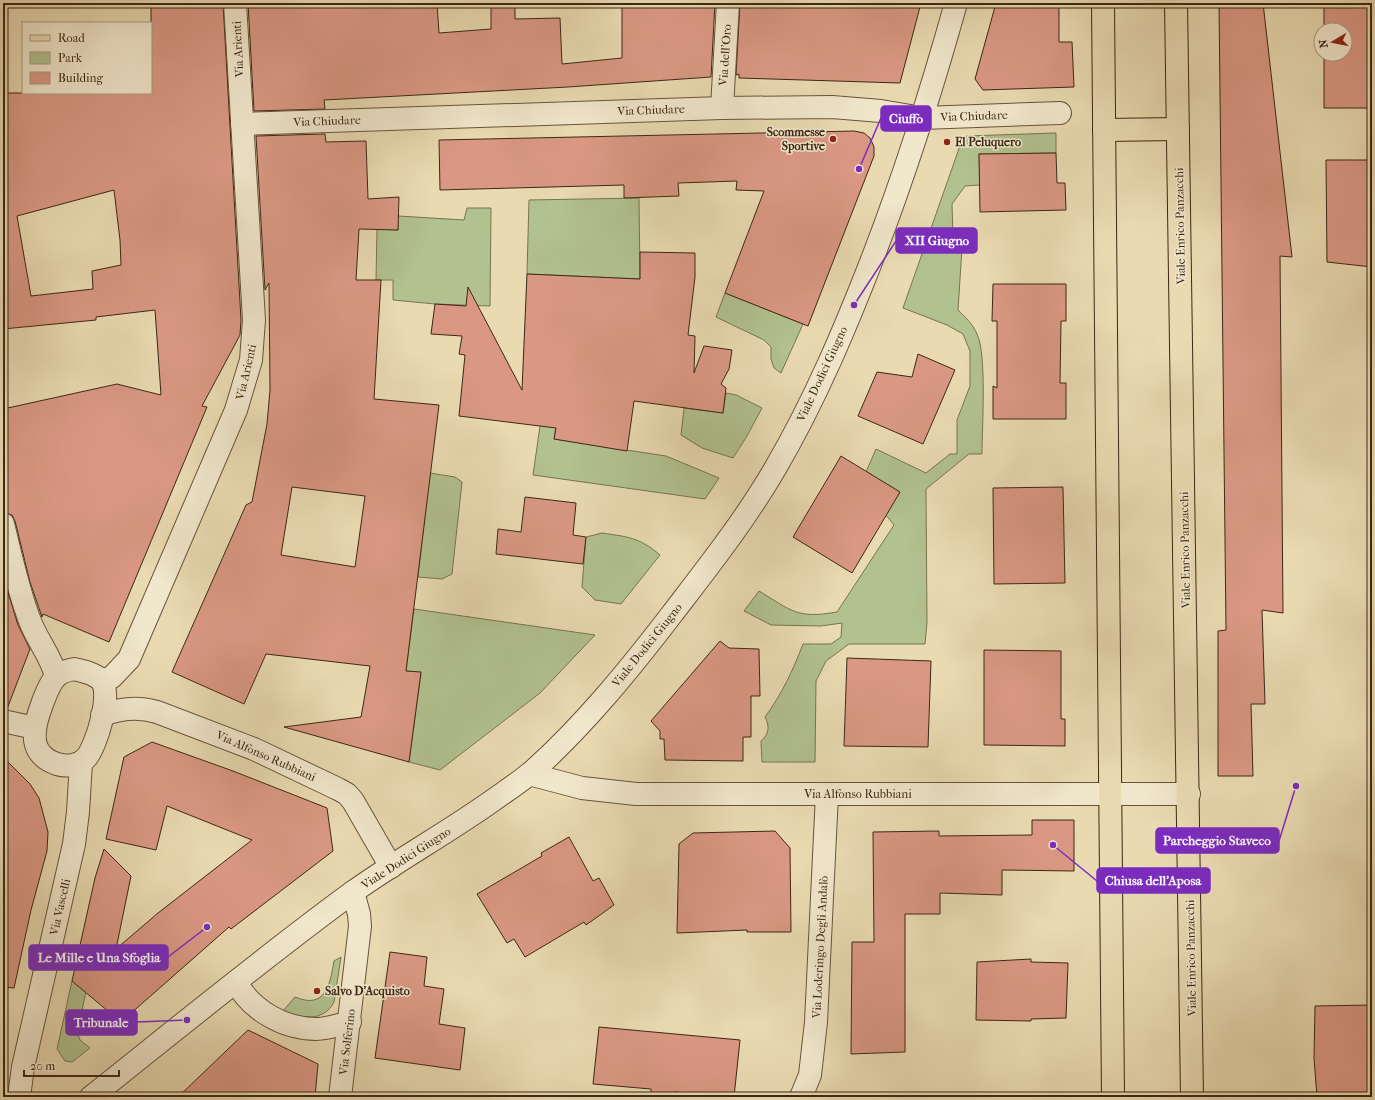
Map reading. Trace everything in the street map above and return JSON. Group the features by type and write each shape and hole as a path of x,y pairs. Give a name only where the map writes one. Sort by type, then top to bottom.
{"main road":[{"path":"1102,3 1113,1097"},
{"name":"Viale Enrico Panzacchi","path":"1176,3 1192,1097"},
{"path":"1104,130 1178,129"}],"street":[{"name":"Via Arienti","path":"102,681 112,677 129,659 236,410 251,360 254,320 235,3"},
{"name":"Via dell'Oro","path":"722,108 728,3"},
{"name":"Viale Dodici Giugno","path":"92,1097 236,982 353,892 474,814 529,774 560,746 639,656 740,522 775,468 806,411 854,305 911,153 956,3"},
{"name":"Via Chiudare","path":"242,124 722,108 832,107 880,111 922,118 1060,113"},
{"path":"3,524 25,608 37,637 48,654 56,676"},
{"path":"74,669 84,671 102,681 106,692 106,703 92,750 81,762 62,766 42,756 37,749 35,728 50,684 56,676 63,671 74,669"},
{"name":"Via Alfonso Rubbiani","path":"102,715 123,708 146,708 254,749 338,789 347,794 353,802 391,867"},
{"path":"3,721 35,728"},
{"name":"Via Vascelli","path":"19,1097 23,1067 74,844 78,812 81,762"},
{"name":"Via Alfonso Rubbiani","path":"529,774 565,785 609,792 1111,795 1188,794"},
{"name":"Via Loderingo Degli Andalò","path":"801,1097 810,1075 816,1022 827,794"},
{"name":"Via Solferino","path":"341,1097 360,926 359,914 353,892"},
{"path":"236,982 248,1000 258,1008 276,1019 294,1026 324,1028 350,1022"}],"green space":[{"path":"1056,133 1056,153 979,154 980,185 965,186 952,204 953,238 962,248 958,310 969,321 977,334 982,358 982,454 969,454 926,489 927,622 925,644 849,644 826,661 816,681 815,762 762,762 761,741 766,736 768,730 768,724 765,717 787,682 803,644 831,644 841,637 842,623 821,626 771,625 744,611 759,591 795,612 803,614 824,614 837,612 894,525 886,515 900,492 866,472 876,449 926,473 950,454 957,454 957,420 970,386 970,351 963,334 947,325 903,308 962,140 967,136"},
{"path":"639,198 640,279 527,274 529,200"},
{"path":"467,208 491,208 490,306 435,304 393,300 393,280 376,280 377,229 398,230 398,216 464,220"},
{"path":"725,293 803,324 781,373 774,368 771,359 771,347 764,340 716,317"},
{"path":"557,307 569,344 554,439 666,456 719,478 705,499 533,475"},
{"path":"726,393 736,395 762,408 733,458 702,448 681,435 684,408 723,413"},
{"path":"430,473 455,477 462,482 452,574 442,579 418,577"},
{"path":"602,533 639,541 660,555 621,604 595,600 582,587 586,537"},
{"path":"414,609 595,635 540,693 440,770 409,762 421,673 406,671"},
{"path":"341,957 334,1002 330,1008 318,1016 312,1017 297,1016 283,1011 295,997 305,1000 314,1000 320,997 328,986 334,961"},
{"path":"72,981 86,992 77,1032 80,1040 90,1048 72,1062 65,1061 57,1049"}],"building":[{"path":"151,3 223,3 241,320 240,335 202,406 207,407 109,642 43,614 42,617 30,582 15,521 12,515 3,512 3,409 117,384 161,395 155,310 96,317 96,320 3,329 3,93 152,94","holes":["114,190 120,240 121,265 92,271 93,289 31,296 17,216"]},
{"path":"248,3 437,3 439,33 491,29 491,4 515,3 515,19 560,18 562,64 622,58 622,3 715,3 711,77 568,87 324,100 325,109 254,111"},
{"path":"740,3 921,3 900,83 739,78 739,74 736,75"},
{"path":"996,3 1059,3 1059,42 1072,42 1074,87 983,90 975,79"},
{"path":"1219,3 1263,3 1292,257 1280,256 1283,613 1262,610 1265,704 1251,704 1253,776 1218,776 1218,631 1226,630"},
{"path":"1324,3 1372,3 1372,108 1324,108 1324,62 1353,62 1353,22 1324,22"},
{"path":"854,131 864,133 870,138 874,147 874,156 808,326 725,293 764,191 736,190 737,181 678,183 679,196 624,198 624,185 440,190 439,140"},
{"path":"325,134 326,142 366,141 368,199 399,197 398,230 359,229 356,280 381,280 374,399 439,405 406,671 421,672 409,762 284,727 361,717 370,666 266,654 244,704 172,672 246,505 252,502 267,424 270,390 269,283 265,290 256,136","holes":["292,487 365,496 355,567 281,555"]},
{"path":"1056,153 1057,183 1065,183 1066,210 980,212 979,154"},
{"path":"1326,160 1372,160 1372,267 1327,262"},
{"path":"640,252 695,253 695,277 688,335 695,336 694,373 704,346 732,350 729,369 721,384 726,388 723,413 634,401 627,451 554,439 556,428 459,416 465,355 459,354 462,336 431,334 435,304 466,306 468,287 522,390 527,274 640,279"},
{"path":"993,284 1066,284 1066,321 1061,321 1060,383 1066,383 1066,419 993,419 993,386 997,388 997,321 992,321"},
{"path":"918,354 955,370 923,444 858,416 877,372 912,377"},
{"path":"841,456 900,492 852,573 793,537"},
{"path":"1063,487 1065,583 994,584 993,488"},
{"path":"525,497 576,503 573,535 586,537 583,564 496,554 498,529 521,532"},
{"path":"3,576 18,625 30,649 7,709 3,709"},
{"path":"720,641 729,648 759,649 760,696 751,696 751,737 743,737 743,761 665,760 664,739 660,739 660,731 651,721"},
{"path":"984,650 1061,651 1061,719 1065,719 1065,746 984,745"},
{"path":"847,658 931,661 928,747 844,746"},
{"path":"152,742 233,771 327,808 333,851 231,929 229,927 121,1022 72,981 95,878 104,849 131,876 116,949 158,913 252,840 167,806 156,850 106,839 124,757"},
{"path":"3,757 30,784 39,798 48,832 47,851 31,910 14,988 3,987"},
{"path":"1032,820 1074,820 1074,871 1002,870 1002,895 940,893 940,914 905,914 905,1052 851,1054 852,942 874,942 873,832 939,831 939,836 1032,835"},
{"path":"775,831 790,848 791,932 747,932 747,930 677,933 679,844 693,833"},
{"path":"569,837 593,881 599,878 614,905 586,925 584,922 525,957 514,939 507,943 477,894 542,856 541,853"},
{"path":"390,952 427,957 424,986 444,989 439,1024 465,1028 460,1070 375,1058"},
{"path":"1031,959 1031,962 1068,963 1066,1018 1031,1019 1031,1021 976,1020 977,962"},
{"path":"1372,1005 1372,1097 1317,1097 1314,1058 1315,1006"},
{"path":"599,1027 740,1040 734,1097 674,1092 674,1096 651,1094 651,1089 593,1084"},
{"path":"248,1030 318,1064 315,1097 178,1097"}],"place":[{"name":"Scommesse Sportive","path":"833,139"},
{"name":"El Peluquero","path":"947,142"},
{"name":"Ciuffo","path":"859,169"},
{"name":"XII Giugno","path":"854,305"},
{"name":"Parcheggio Staveco","path":"1296,786"},
{"name":"Chiusa dell'Aposa","path":"1053,845"},
{"name":"Le Mille e Una Sfoglia","path":"207,927"},
{"name":"Salvo D'Acquisto","path":"317,991"},
{"name":"Tribunale","path":"187,1020"}]}
